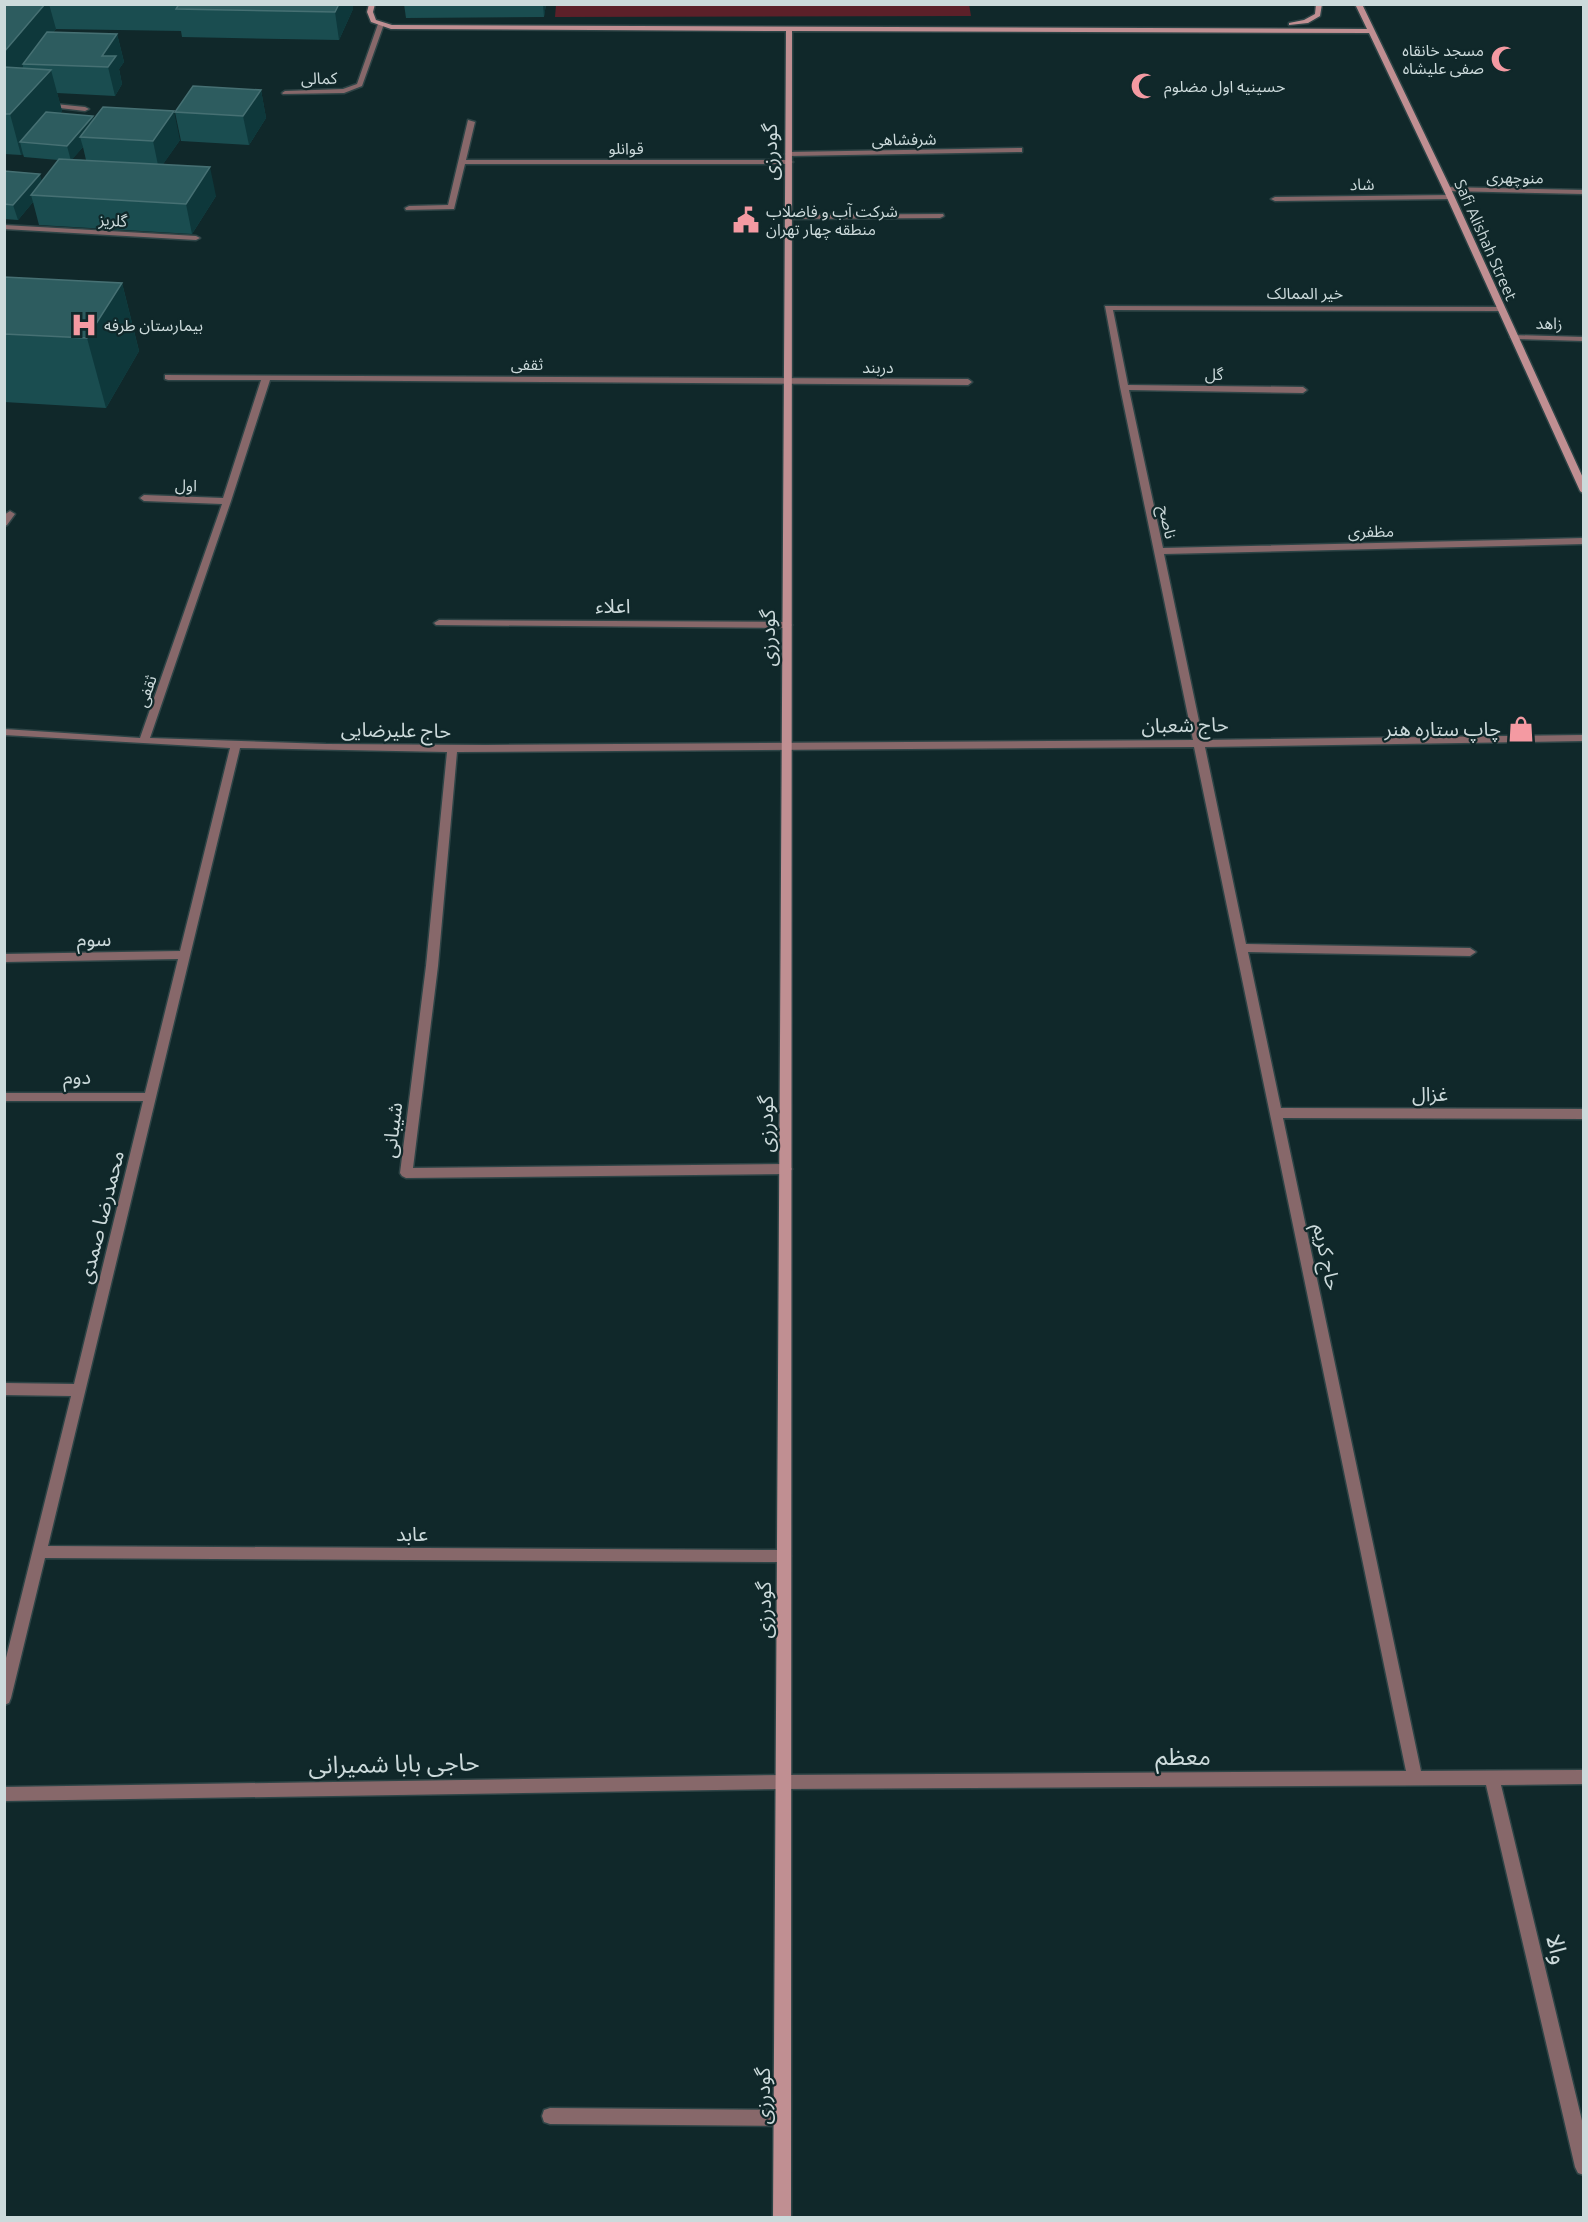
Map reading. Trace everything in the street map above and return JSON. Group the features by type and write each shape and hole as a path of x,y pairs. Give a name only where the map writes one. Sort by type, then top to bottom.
{"street":[{"path":"372,4 370,12 373,21 411,27 1369,31"},
{"path":"1251,29 1306,22 1318,15 1319,4"},
{"name":"Safi Alishah Street","path":"1358,4 1448,193 1584,491"},
{"name":"کمالی","path":"285,93 344,92 360,86 381,24"},
{"name":"گودرزی","path":"782,2217 789,30"},
{"path":"39,105 85,109"},
{"path":"409,208 451,207 471,122"},
{"name":"شرفشاهی","path":"789,158 1019,150"},
{"name":"قوانلو","path":"462,162 789,158"},
{"name":"منوچهری","path":"1448,193 1584,192"},
{"name":"شاد","path":"1275,199 1448,193"},
{"path":"789,217 940,216"},
{"path":"29,228 36,219"},
{"name":"گلریز","path":"4,227 196,238"},
{"name":"خیر الممالک","path":"1108,308 1501,309"},
{"name":"ناصح","path":"1108,308 1199,743"},
{"name":"زاهد","path":"1514,337 1584,339"},
{"name":"ثقفی","path":"168,377 789,381"},
{"name":"ثقفی","path":"144,741 227,501 266,378"},
{"name":"دربند","path":"789,381 968,382"},
{"name":"گل","path":"1124,387 1303,390"},
{"name":"اول","path":"144,498 227,501"},
{"path":"4,523 10,514"},
{"name":"مظفری","path":"1159,551 1584,541"},
{"name":"اعلاء","path":"440,623 787,625"},
{"name":"حاج علیرضایی","path":"4,732 236,745 452,749 787,748"},
{"name":"حاج شعبان","path":"787,748 1584,738"},
{"name":"حاج کریم","path":"1199,743 1416,1779"},
{"name":"محمدرضا صمدی","path":"4,1698 236,745"},
{"name":"شیبانی","path":"452,749 432,966 406,1173 786,1169"},
{"path":"1242,948 1470,952"},
{"name":"سوم","path":"4,958 185,956"},
{"name":"دوم","path":"4,1097 150,1097"},
{"name":"غزال","path":"1277,1113 1584,1114"},
{"path":"4,1389 80,1390"},
{"name":"عابد","path":"40,1552 784,1556"},
{"name":"والا","path":"1492,1778 1584,2167"},
{"name":"معظم","path":"784,1782 1584,1778"},
{"name":"حاجی بابا شمیرانی","path":"4,1794 784,1782"},
{"path":"550,2116 782,2118"}],"shaded area":[{"path":"969,4 971,16 555,17 556,5"}],"building":[{"path":"4,4 45,4 4,52"},
{"path":"179,4 339,4 335,12 176,9"},
{"path":"47,32 117,34 102,56 116,56 108,67 23,64"},
{"path":"4,67 51,70 10,114 4,114"},
{"path":"193,86 261,90 243,116 175,112"},
{"path":"103,107 174,111 153,141 80,137"},
{"path":"46,112 93,116 67,146 20,142"},
{"path":"59,159 210,167 186,204 31,195"},
{"path":"4,171 40,174 13,205 4,204"},
{"path":"4,277 122,283 87,338 4,334"}],"place":[{"name":"مسجد خانقاه صفی علیشاه","path":"1504,59"},
{"name":"حسینیه اول مضلوم","path":"1144,86"},
{"name":"شرکت آب و فاضلاب منطقه چهار تهران","path":"746,220"},
{"name":"بیمارستان طرفه","path":"84,325"},
{"name":"چاپ ستاره هنر","path":"1521,729"}]}
